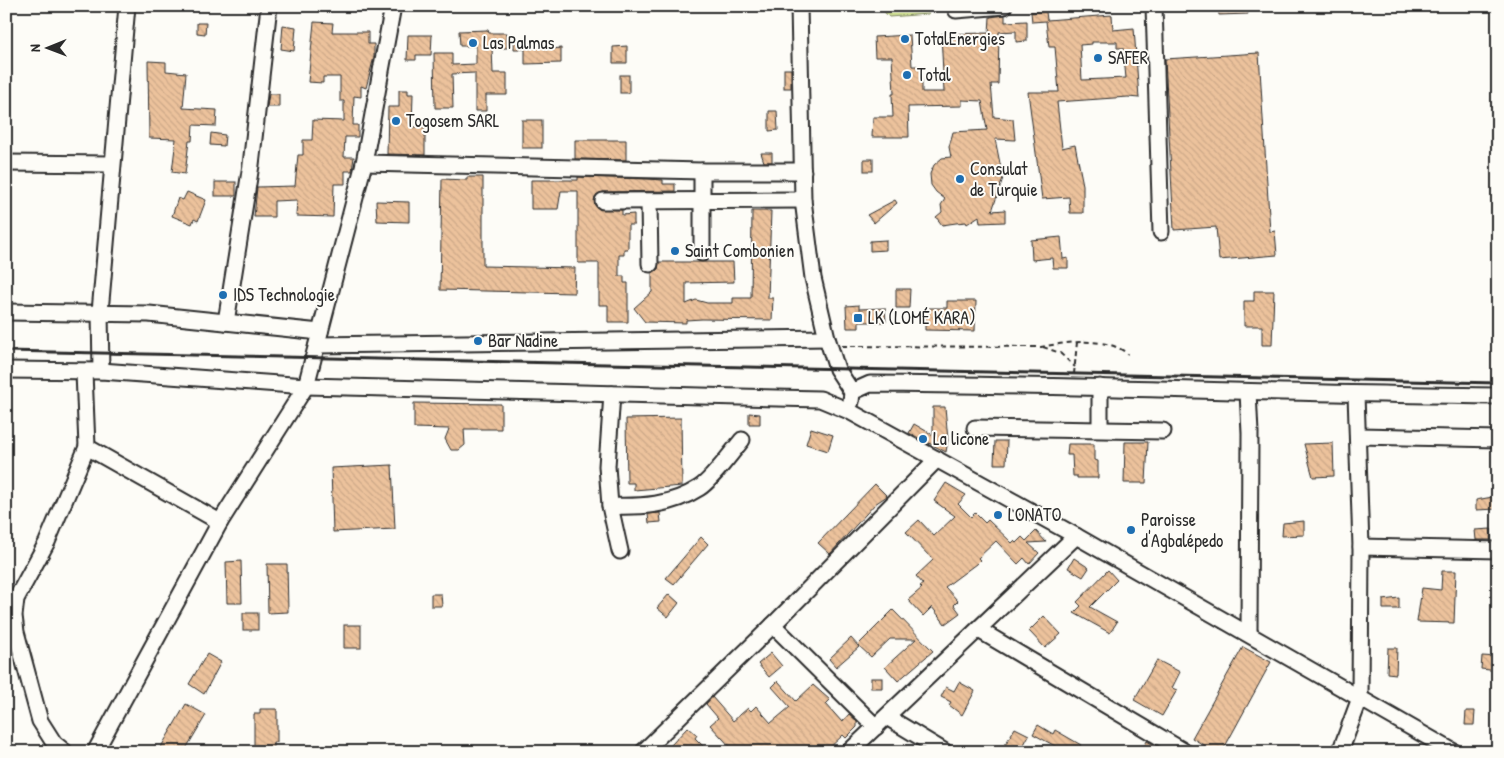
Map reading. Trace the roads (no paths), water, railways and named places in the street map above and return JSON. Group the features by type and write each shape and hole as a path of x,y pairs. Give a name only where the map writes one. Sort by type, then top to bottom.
{"street":[{"path":"101,371 100,312 127,6"},
{"path":"226,322 251,165 269,6"},
{"path":"95,752 220,522 306,386 364,162 394,6"},
{"path":"799,6 803,200 814,278 829,342 837,369 852,392 849,411"},
{"path":"956,10 1004,6"},
{"path":"1154,6 1161,232"},
{"path":"364,162 702,171 803,171"},
{"path":"6,163 112,164"},
{"path":"702,171 702,254"},
{"path":"603,201 803,200"},
{"path":"649,202 650,264"},
{"path":"6,312 100,312 157,315 226,322 318,339 829,342"},
{"path":"6,370 101,371 306,386 820,399 849,411 1076,536 1454,752"},
{"path":"64,752 54,743 40,721 16,632 11,596 48,542 86,447 84,372"},
{"path":"852,392 870,384 1498,396"},
{"path":"1100,387 1100,429"},
{"path":"1248,392 1250,433 1248,634"},
{"path":"612,394 607,466 610,506 620,550"},
{"path":"1340,752 1360,698 1361,546 1359,436 1356,394"},
{"path":"975,428 1163,431"},
{"path":"1359,436 1498,439"},
{"path":"610,506 635,507 659,505 700,488 742,440"},
{"path":"86,447 220,522"},
{"path":"642,752 773,625 937,459"},
{"path":"849,752 1076,536"},
{"path":"1361,546 1498,550"},
{"path":"773,625 881,722 945,752"},
{"path":"979,630 1186,752"}],"railway":[{"path":"6,351 1498,383"}],"place":[{"name":"TotalEnergies","path":"905,39"},
{"name":"Las Palmas","path":"473,43"},
{"name":"SAFER","path":"1098,58"},
{"name":"Total","path":"907,75"},
{"name":"Togosem SARL","path":"396,121"},
{"name":"Consulat de Turquie","path":"960,179"},
{"name":"Saint Combonien","path":"675,251"},
{"name":"IDS Technologie","path":"223,295"},
{"name":"LK (LOMÉ KARA)","path":"858,318"},
{"name":"Bar Nadine","path":"478,341"},
{"name":"La licone","path":"923,439"},
{"name":"LONATO","path":"998,515"},
{"name":"Paroisse d'Agbalépedo","path":"1131,530"}]}
